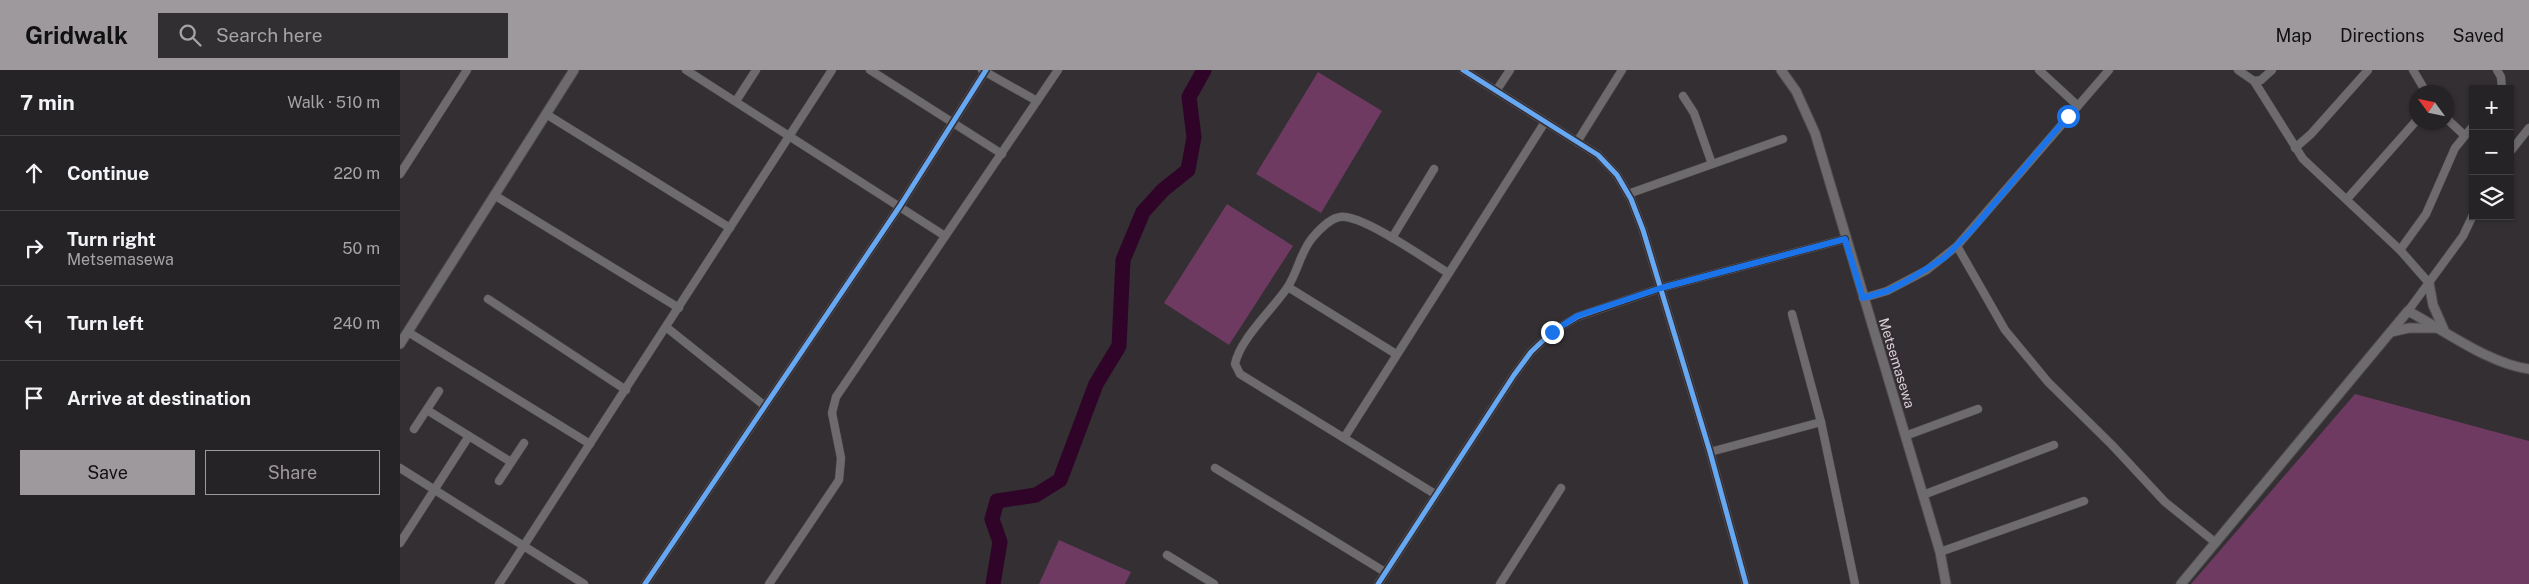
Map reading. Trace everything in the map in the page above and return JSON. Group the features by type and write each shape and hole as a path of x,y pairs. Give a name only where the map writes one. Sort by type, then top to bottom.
{"street":[{"path":"400,174 467,70"},
{"path":"400,344 574,70"},
{"path":"686,70 946,236"},
{"path":"736,101 756,70"},
{"path":"499,584 832,70"},
{"path":"870,70 1002,154"},
{"path":"645,584 900,206 954,123 984,70 1037,101"},
{"path":"769,584 839,480 841,458 832,413 836,397 1058,70"},
{"path":"1463,70 1598,155 1617,175 1628,194 1643,230 1661,288 1710,452 1746,584"},
{"path":"1496,91 1510,70"},
{"path":"1577,142 1622,70"},
{"name":"Metsemasewa","path":"1781,70 1796,92 1815,134 1940,552 1946,584"},
{"path":"2039,70 2078,106"},
{"path":"1863,298 1887,291 1927,270 1957,246 2109,70"},
{"path":"2238,70 2254,82 2303,159 2400,250 2429,283 2432,305 2443,330"},
{"path":"2254,82 2261,80 2272,70"},
{"path":"2295,148 2311,134 2368,70"},
{"path":"2413,70 2422,85"},
{"path":"2497,70 2501,77 2502,85"},
{"path":"1683,96 1694,113 1712,164"},
{"path":"546,114 730,228"},
{"path":"1344,438 1545,122"},
{"path":"2454,126 2464,135"},
{"path":"2347,199 2409,128"},
{"path":"2514,147 2529,128"},
{"path":"2400,250 2426,214 2452,155 2469,130"},
{"path":"1628,194 1783,139"},
{"path":"400,158 407,163"},
{"path":"1392,238 1434,169"},
{"path":"494,195 679,308"},
{"path":"1435,494 1247,378 1236,368 1237,357 1242,348 1288,287 1302,255 1312,238 1328,223 1339,217 1352,217 1392,238 1448,273"},
{"path":"2181,584 2408,311 2463,236 2471,220"},
{"path":"1378,584 1514,375 1531,352 1552,332 1577,316 1661,288 1845,239"},
{"path":"1957,246 2005,330 2048,382 2112,445 2165,502 2216,543"},
{"path":"1288,287 1396,354"},
{"path":"488,299 626,390"},
{"path":"2408,311 2474,349 2510,365 2529,369"},
{"path":"1792,314 1821,422 1855,584"},
{"path":"666,327 764,406"},
{"path":"2391,332 2428,327 2443,330"},
{"path":"408,332 590,444"},
{"path":"414,429 439,391"},
{"path":"1905,436 1978,408"},
{"path":"427,410 511,462"},
{"path":"1710,452 1821,422"},
{"path":"400,544 470,436"},
{"path":"499,481 524,443"},
{"path":"1923,495 2054,445"},
{"path":"400,468 584,584"},
{"path":"1215,468 1386,572"},
{"path":"1500,584 1561,488"},
{"path":"1940,552 2084,501"},
{"path":"1167,555 1214,584"}],"shaded area":[{"path":"1318,72 1382,111 1321,213 1256,174"},
{"path":"1227,204 1293,246 1229,345 1164,303"},
{"path":"2355,394 2529,441 2529,584 2191,584"},
{"path":"1059,540 1131,572 1125,584 1039,584"}],"waterway":[{"path":"993,584 1000,542 992,519 997,501 1036,495 1060,480 1096,384 1119,346 1123,260 1143,212 1163,190 1188,170 1194,137 1189,97 1204,70"}],"cycle path":[{"path":"645,584 900,206 986,70"},
{"path":"1463,70 1598,155 1617,175 1631,199 1643,230 1710,452 1746,584"},
{"path":"1378,584 1514,375 1531,352 1552,332 1577,317 1661,288 1845,239"}],"route":[{"path":"1552,332 1577,316 1661,288 1845,239 1863,298 1887,291 1927,270 1957,246 2068,116"}]}
